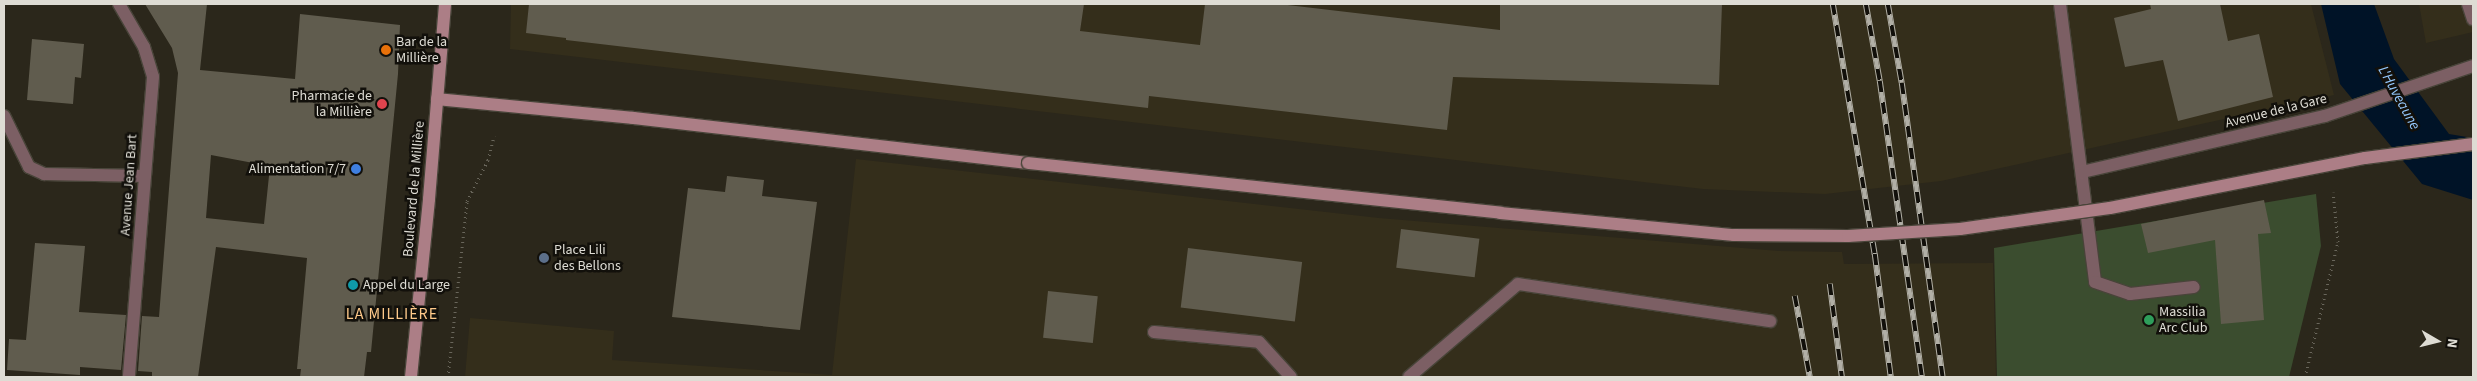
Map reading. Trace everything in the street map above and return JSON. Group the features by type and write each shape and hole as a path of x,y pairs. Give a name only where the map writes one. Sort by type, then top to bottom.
{"street":[{"name":"Avenue Jean Bart","path":"119,4 144,47 153,77 129,377"},
{"name":"Boulevard de la Millière","path":"411,377 444,4"},
{"path":"2060,4 2095,282 2130,294 2194,287"},
{"path":"2468,4 2473,19"},
{"name":"Avenue de la Gare","path":"2082,172 2340,111 2473,66"},
{"path":"437,99 633,118 1028,163 1490,212 1734,235 1848,236 1960,229 2100,209 2365,158 2473,144"},
{"path":"4,116 30,167 44,174 145,176"},
{"path":"1409,377 1518,284 1770,321"},
{"path":"1154,332 1259,342 1291,377"}],"path":[{"path":"448,377 467,201 488,160 494,136"},
{"path":"2305,377 2338,242"}],"shaded area":[{"path":"511,4 2311,4 2334,95 1941,181 1825,194 1703,189 510,49"},
{"path":"2419,4 2473,4 2473,32 2426,43"},
{"path":"856,159 1379,218 1779,251 1842,252 1844,264 1993,263 1996,377 465,377 470,318 614,331 612,360 832,375"}],"green space":[{"name":"Massilia Arc Club","path":"2316,194 2321,246 2289,377 1997,377 1994,248"}],"water":[{"name":"L'Huveaune","path":"2321,4 2374,4 2394,59 2449,134 2473,138 2473,200 2422,184 2340,84"}],"building":[{"path":"145,4 207,4 200,70 295,79 300,14 400,25 398,74 371,352 367,352 364,377 300,377 301,369 297,369 307,258 216,247 198,377 152,377 152,372 138,371 142,316 159,317 178,73 172,48","holes":["211,155 270,166 264,224 206,218"]},
{"path":"529,4 1084,4 1080,31 1200,45 1205,4 1279,4 1500,30 1500,4 1722,4 1719,85 1453,77 1447,130 1149,96 1148,108 566,40 566,38 526,33"},
{"path":"2150,4 2220,4 2228,41 2259,34 2273,97 2178,121 2163,60 2125,67 2114,18 2151,9"},
{"path":"32,39 84,44 81,78 75,77 73,104 27,100"},
{"path":"727,176 764,180 762,196 817,202 800,330 672,317 688,188 725,192"},
{"path":"2264,200 2271,233 2258,234 2264,320 2221,324 2215,240 2148,253 2141,224"},
{"path":"1401,229 1479,239 1475,277 1396,268"},
{"path":"35,243 85,246 79,312 126,315 121,370 80,367 80,375 7,370 9,339 26,340"},
{"path":"1188,248 1302,262 1295,322 1181,308"},
{"path":"1048,291 1098,296 1093,343 1043,338"}],"railway":[{"path":"1833,4 1875,254 1891,377"},
{"path":"1866,4 1880,81 1922,377"},
{"path":"1888,4 1902,83 1943,377"},
{"path":"1830,284 1842,377"},
{"path":"1795,296 1810,377"}],"place":[{"name":"Bar de la Millière","path":"386,50"},
{"name":"Pharmacie de la Millière","path":"382,104"},
{"name":"Alimentation 7/7","path":"356,169"},
{"name":"Place Lili des Bellons","path":"544,258"},
{"name":"Appel du Large","path":"353,285"},
{"name":"Massilia Arc Club","path":"2149,320"}],"district":[{"name":"LA MILLIÈRE","path":"392,314"}]}
